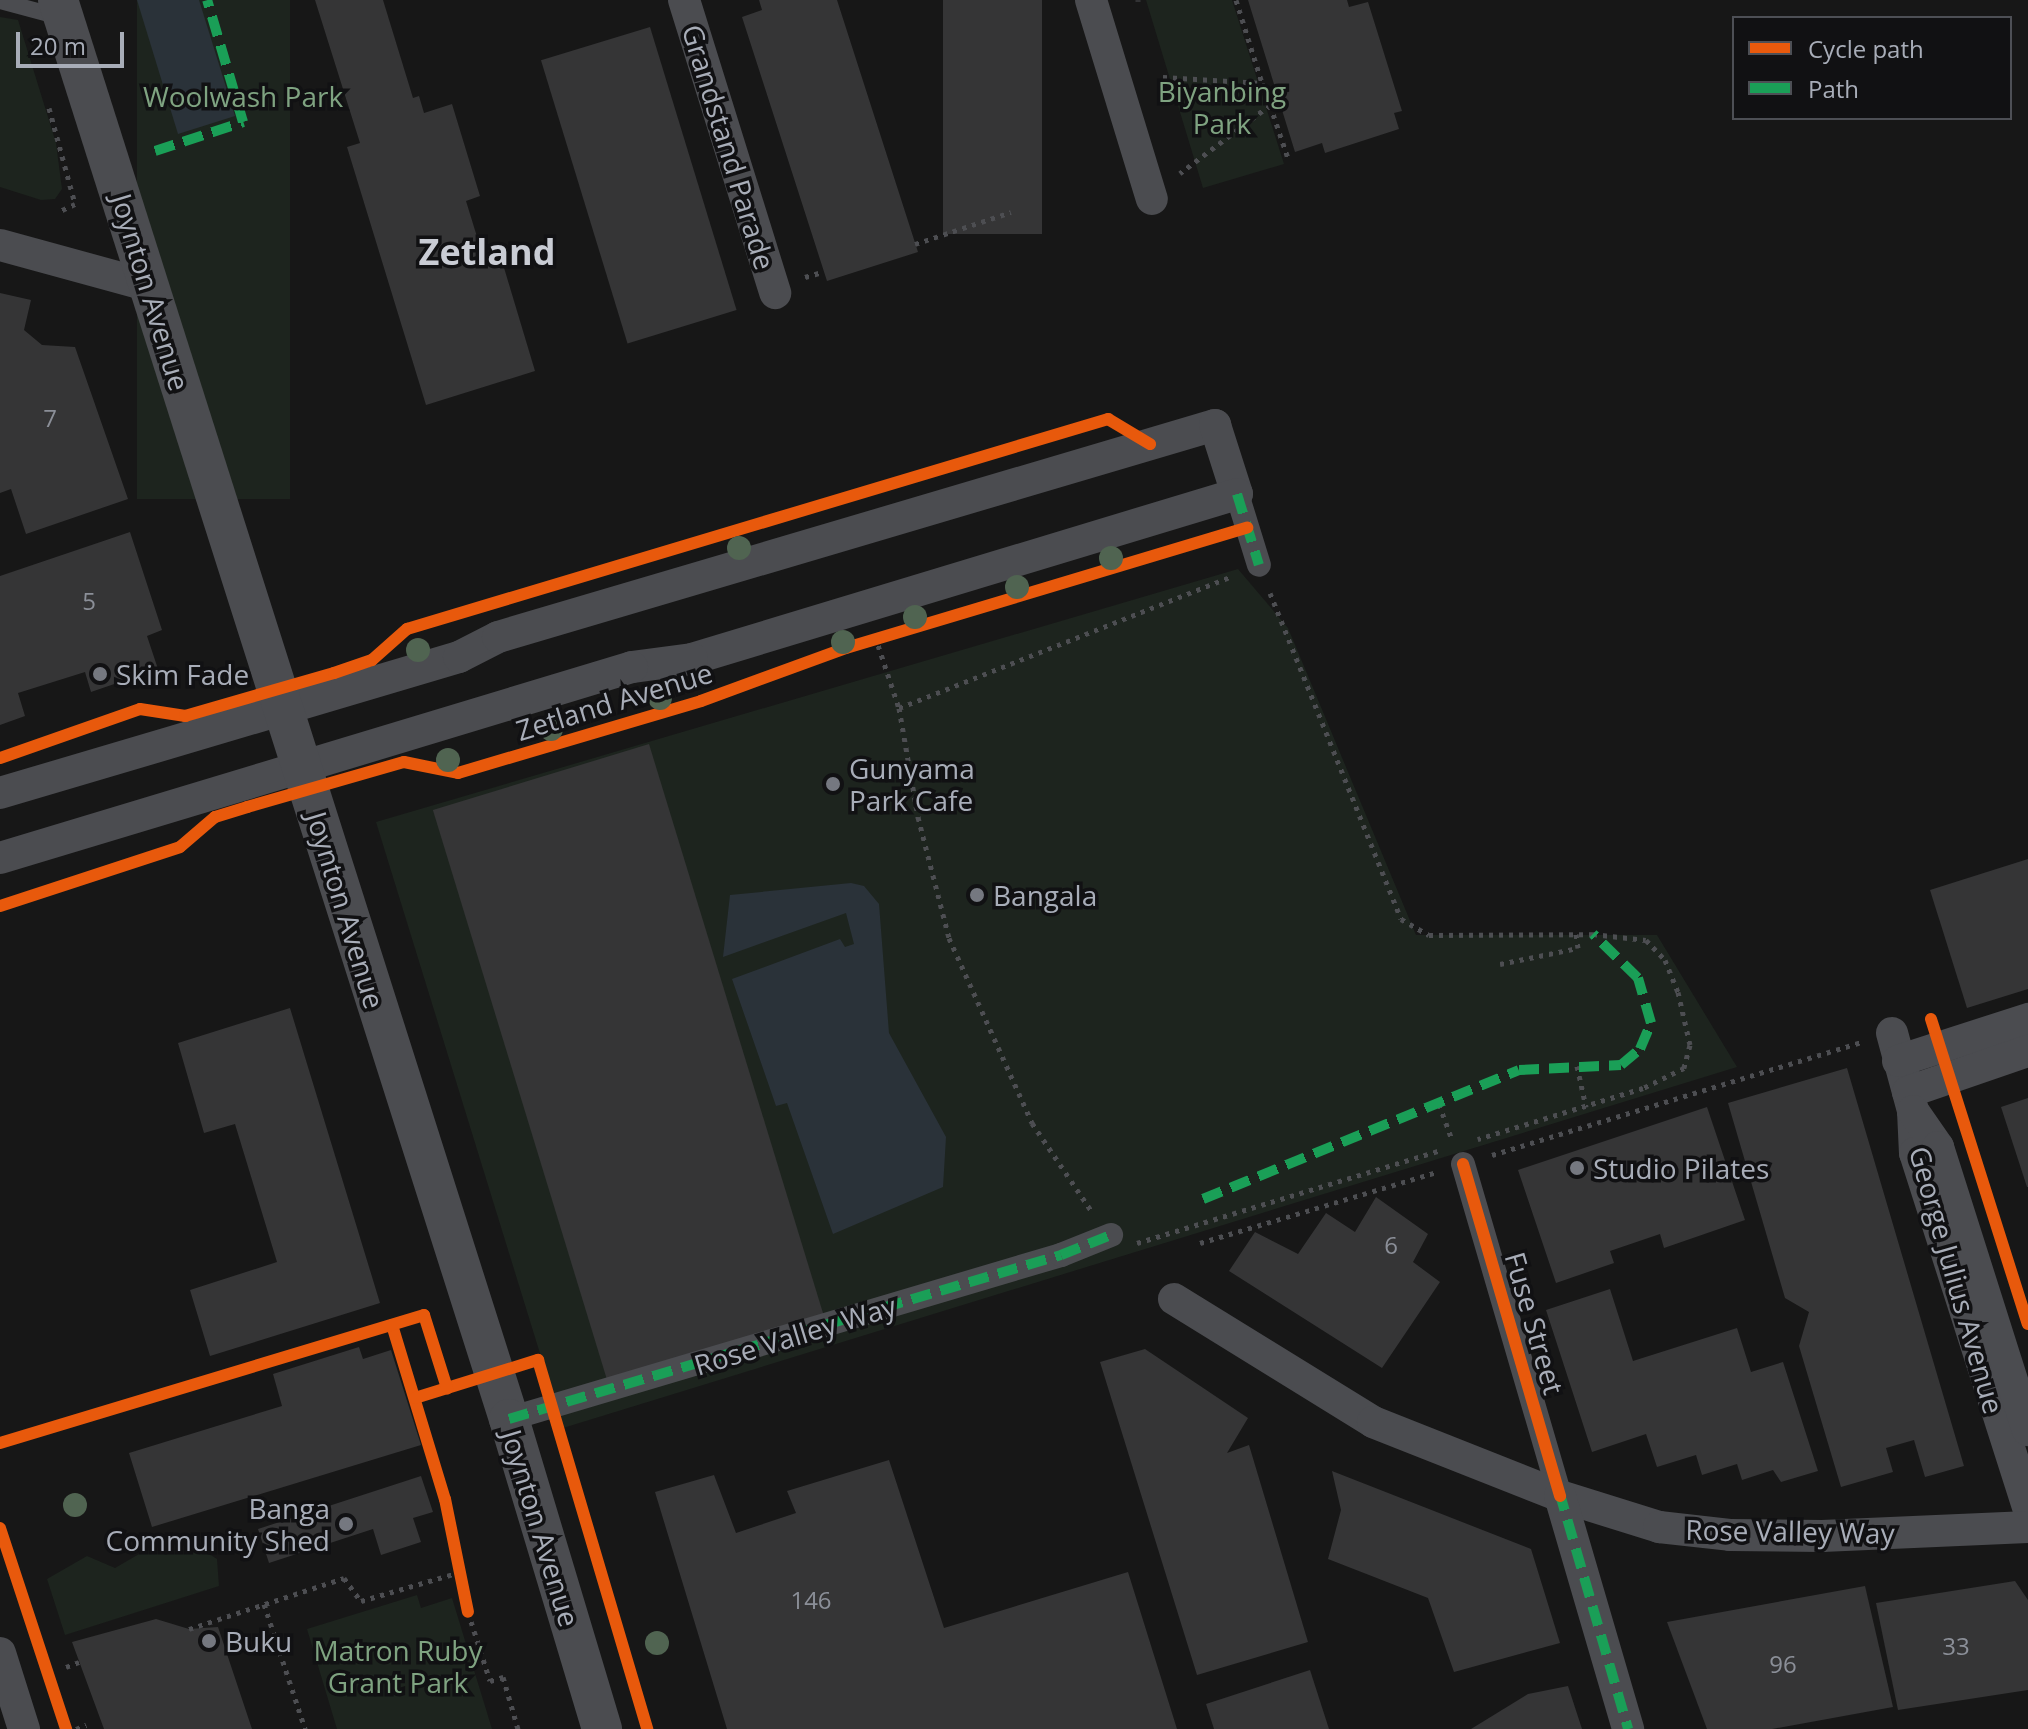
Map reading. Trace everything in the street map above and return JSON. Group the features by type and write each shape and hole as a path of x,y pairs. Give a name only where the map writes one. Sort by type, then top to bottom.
{"street":[{"name":"Grandstand Parade","path":"684,0 775,293"},
{"path":"1091,0 1152,199"},
{"name":"Joynton Avenue","path":"60,9 150,286 280,709 509,1419 602,1729"},
{"path":"0,245 150,286"},
{"path":"0,793 459,657 498,637 1215,425 1259,565"},
{"name":"Zetland Avenue","path":"0,858 632,667 692,659 1237,494"},
{"path":"1895,1047 2028,1019"},
{"name":"George Julius Avenue","path":"1895,1047 1910,1101 1938,1147 2021,1442 2028,1508"},
{"path":"1910,1101 2028,1051"},
{"name":"Fuse Street","path":"1466,1153 1628,1729"},
{"name":"Rose Valley Way","path":"509,1419 1081,1248 1111,1235"},
{"name":"Rose Valley Way","path":"1174,1299 1373,1422 1560,1496 1659,1527 1730,1535 2028,1527"},
{"path":"0,1653 24,1729"}],"lane":[{"path":"0,1 60,9"}],"path":[{"path":"1236,0 1289,161"},
{"path":"1163,77 1262,83"},
{"path":"48,105 75,204 60,211"},
{"path":"1186,172 1270,105"},
{"path":"915,244 1011,212"},
{"path":"899,708 1259,565 1401,919 1429,935 1576,934 1646,940 1665,960 1690,1045 1684,1068 1466,1153 1200,1243"},
{"path":"867,606 899,708 918,817 949,938 1032,1123 1111,1235 1127,1243 1147,1242 1454,1146 1439,1104"},
{"path":"861,643 889,635"},
{"path":"1500,964 1578,948 1576,934"},
{"path":"1466,1153 1895,1047"},
{"path":"1577,1066 1586,1107"},
{"path":"457,1557 490,1681 503,1677 518,1729"},
{"path":"189,1629 344,1578 361,1601 464,1592"},
{"path":"264,1604 305,1729"},
{"path":"66,1667 79,1662"},
{"path":"62,1715 66,1729"},
{"path":"76,1729 86,1725"}],"green space":[{"name":"Woolwash Park","path":"137,0 290,0 290,499 137,499"},
{"name":"Biyanbing Park","path":"1146,0 1232,0 1284,164 1203,188"},
{"path":"0,17 18,20 56,143 62,189 55,199 41,200 0,187"},
{"path":"1238,569 1288,628 1416,935 1657,935 1737,1067 563,1428 376,822"},
{"path":"175,1545 198,1547 217,1559 219,1586 65,1635 47,1579 87,1556 115,1568 146,1550"},
{"name":"Matron Ruby Grant Park","path":"417,1595 421,1608 452,1598 492,1729 337,1729 307,1629"}],"shaded area":[{"path":"137,0 199,0 235,116 178,134"},
{"path":"851,883 864,886 879,904 889,1033 946,1137 943,1187 833,1234 787,1103 776,1106 732,979 840,939 845,947 854,944 846,913 723,957 730,895"}],"building":[{"path":"315,0 383,0 413,98 419,96 424,113 452,104 480,196 466,201 486,266 502,261 535,371 426,405 347,147 360,143"},
{"path":"759,0 837,0 918,252 827,281 742,17 762,10"},
{"path":"943,0 1042,0 1042,234 943,234"},
{"path":"1248,0 1347,0 1349,7 1368,2 1402,111 1394,113 1399,129 1325,153 1322,143 1295,152"},
{"path":"650,27 737,310 628,343 541,60"},
{"path":"0,293 31,300 24,330 42,345 75,347 128,499 26,534 11,489 0,493"},
{"path":"130,532 162,630 147,636 158,669 91,692 85,672 18,693 25,716 0,725 0,576"},
{"path":"649,744 826,1323 610,1389 433,810"},
{"path":"2028,859 2028,989 1967,1008 1930,890"},
{"path":"290,1008 380,1303 210,1356 190,1290 277,1262 235,1124 204,1133 178,1043"},
{"path":"1847,1068 1964,1466 1925,1477 1914,1440 1886,1448 1893,1472 1841,1487 1799,1346 1809,1312 1785,1298 1728,1103"},
{"path":"2028,1098 2028,1187 2027,1187 2001,1107"},
{"path":"1707,1107 1745,1220 1664,1248 1660,1234 1610,1251 1614,1263 1556,1283 1518,1170"},
{"path":"1376,1197 1428,1234 1413,1262 1440,1282 1382,1368 1229,1271 1255,1232 1298,1254 1326,1213 1355,1232"},
{"path":"1610,1289 1633,1361 1737,1328 1751,1372 1783,1362 1818,1471 1781,1482 1773,1470 1742,1480 1737,1464 1702,1475 1696,1455 1657,1467 1646,1434 1592,1452 1546,1310"},
{"path":"359,1347 363,1359 391,1350 421,1445 152,1527 129,1453 282,1406 273,1374"},
{"path":"1145,1349 1248,1418 1227,1453 1249,1445 1308,1642 1197,1675 1100,1362"},
{"path":"889,1460 944,1628 1128,1572 1177,1729 727,1729 655,1492 714,1475 736,1533 796,1513 787,1491"},
{"path":"1332,1471 1531,1549 1560,1643 1454,1672 1428,1598 1328,1559 1341,1510"},
{"name":"Banga Community Shed","path":"421,1476 433,1512 413,1518 421,1542 381,1555 373,1529 269,1563 258,1529"},
{"path":"2015,1581 2028,1600 2028,1690 1898,1710 1876,1603"},
{"path":"1865,1586 1893,1707 1772,1729 1707,1729 1667,1622"},
{"path":"156,1619 189,1629 218,1627 252,1729 104,1729 72,1642"},
{"path":"1310,1670 1329,1729 1214,1729 1206,1704"},
{"path":"1568,1686 1582,1729 1471,1729 1528,1694"}],"marked path":[{"path":"155,151 243,122 207,0"},
{"path":"1237,494 1259,565"},
{"path":"1203,1199 1519,1070 1621,1065 1640,1049 1651,1023 1638,978 1593,934"},
{"path":"509,1419 1061,1255 1111,1235"},
{"path":"1559,1491 1628,1729"}],"cycle path":[{"path":"0,758 140,709 185,716 334,673 372,660 407,629 1108,419 1150,444"},
{"path":"0,906 180,847 215,817 247,807 404,762 458,773 701,701 846,648 1247,528"},
{"path":"1931,1019 2028,1324"},
{"path":"1463,1164 1560,1496"},
{"path":"0,1443 424,1315 447,1388"},
{"path":"392,1325 445,1499 468,1612"},
{"path":"415,1398 538,1360 647,1729"},
{"path":"0,1528 66,1729"}],"place":[{"name":"Skim Fade","path":"100,674"},
{"name":"Gunyama Park Cafe","path":"833,784"},
{"name":"Bangala","path":"977,895"},
{"name":"Studio Pilates","path":"1577,1168"},
{"name":"Banga Community Shed","path":"346,1524"},
{"name":"Buku","path":"209,1641"}],"district":[{"name":"Zetland","path":"487,252"}]}
